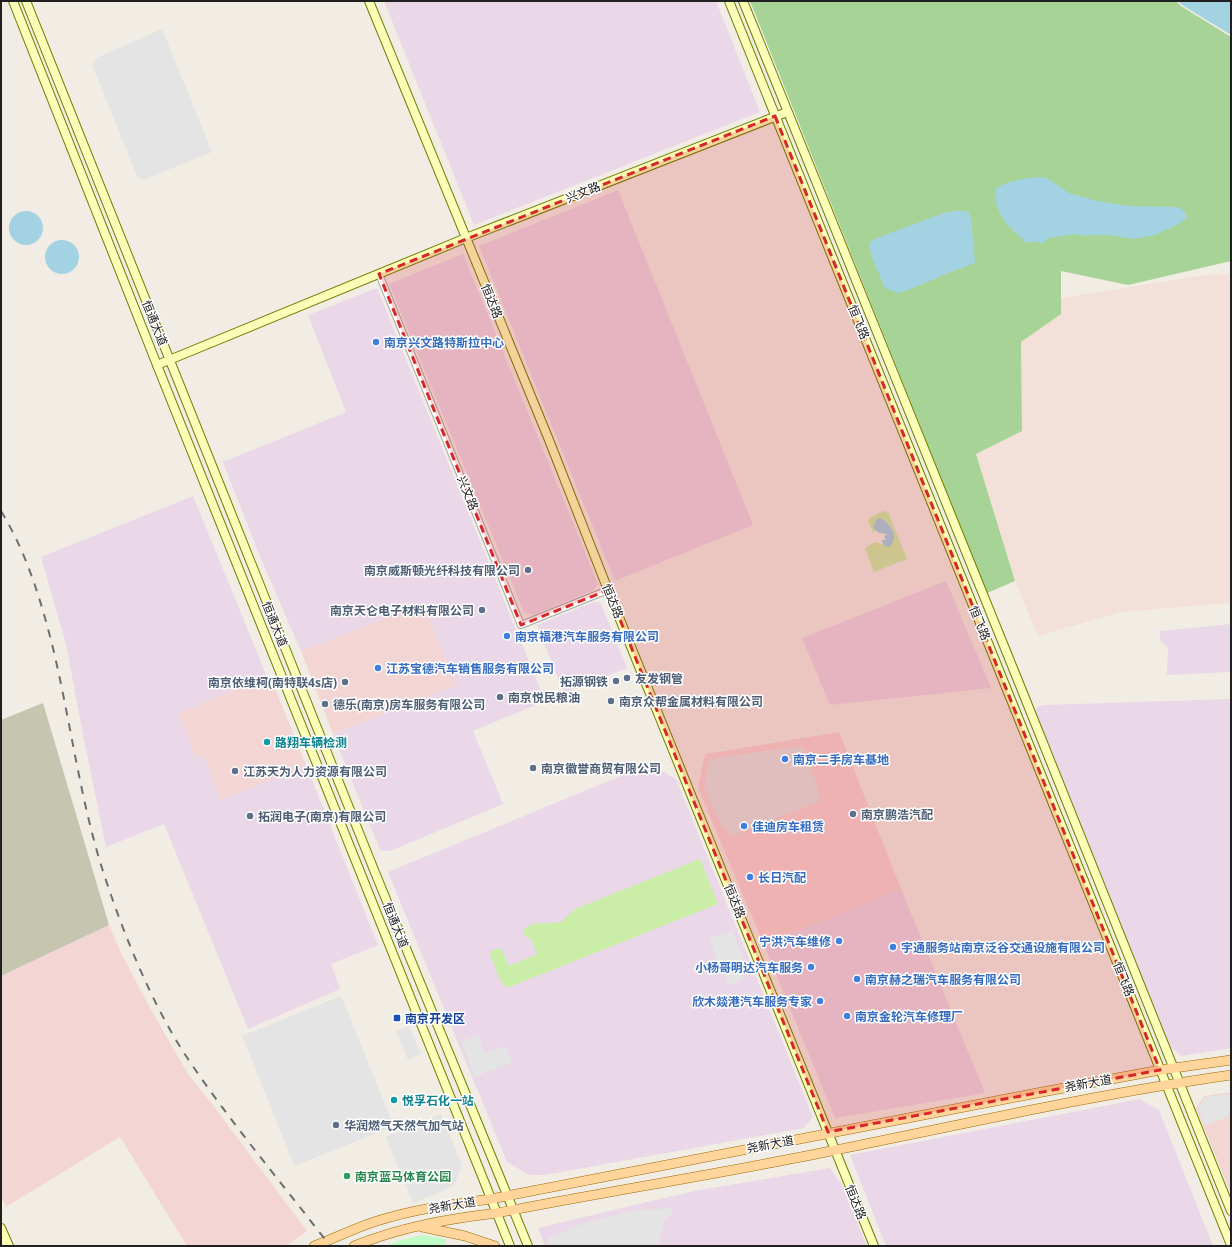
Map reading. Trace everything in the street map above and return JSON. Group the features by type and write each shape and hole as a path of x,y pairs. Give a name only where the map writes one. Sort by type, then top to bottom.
{"main road":[{"name":"恒通大道","path":"13,1 157,365 510,1246"},
{"name":"恒通大道","path":"26,1 379,884 528,1246"},
{"name":"恒达路","path":"369,1 546,433 608,590 874,1246"},
{"name":"恒飞路","path":"729,1 1231,1245"},
{"name":"恒飞路","path":"743,1 1231,1211"},
{"name":"兴文路","path":"157,365 466,238 787,112"},
{"name":"尧新大道","path":"314,1246 376,1221 413,1211 448,1204 491,1199 828,1132 1160,1070 1231,1060"},
{"name":"尧新大道","path":"354,1246 381,1235 451,1219 514,1210 835,1150 1166,1084 1231,1075"},
{"path":"417,1226 465,1236 495,1246"},
{"path":"1,1228 9,1246"},
{"path":"1,1242 3,1246"}],"street":[{"name":"兴文路","path":"379,274 521,625 608,590"}],"highlighted area":[{"path":"775,116 1160,1070 828,1132 608,590 521,625 379,274"}],"shaded area":[{"path":"384,1 716,1 760,112 474,225"},
{"path":"162,29 212,152 145,179 138,178 92,65 96,58"},
{"path":"618,190 753,525 615,581 479,246"},
{"path":"463,254 598,584 594,590 533,615 524,612 389,284"},
{"path":"1231,274 1231,603 1121,612 1038,636 1015,581 976,454 1022,431 1021,342 1060,314 1061,298 1206,275"},
{"path":"377,288 545,701 473,731 503,804 390,851 380,850 333,734 456,685 423,604 301,651 261,559 223,462 346,412 308,315"},
{"path":"193,496 267,677 178,713 196,758 203,755 221,800 306,765 378,945 331,964 340,989 248,1029 164,824 106,847 66,644 41,557"},
{"path":"946,581 991,688 830,705 802,638"},
{"path":"594,602 600,602 627,668 564,693 537,625"},
{"name":"江苏宝德汽车销售服务有限公司","path":"423,603 456,685 333,734 301,651"},
{"path":"1231,624 1231,672 1167,675 1168,648 1160,640 1160,631"},
{"path":"270,676 306,765 221,800 203,755 196,758 178,713"},
{"path":"1231,699 1231,1048 1181,1056 1170,1047 1036,715 1036,708 1043,705"},
{"path":"43,703 109,925 1,976 1,720"},
{"path":"839,732 901,889 764,945 698,788 704,758 706,754"},
{"path":"802,746 817,785 820,801 730,837 726,827 721,826 704,786 709,759"},
{"path":"650,764 676,779 813,1117 804,1128 545,1175 529,1175 507,1162 388,872"},
{"path":"901,889 985,1093 835,1118 764,945"},
{"path":"109,925 121,953 151,1010 188,1074 307,1231 286,1246 187,1246 120,1137 6,1207 1,1195 1,976"},
{"path":"732,930 746,966 740,969 744,979 728,985 709,939"},
{"path":"341,996 394,1126 294,1166 242,1036"},
{"path":"409,1026 421,1054 408,1060 396,1031"},
{"path":"478,1035 485,1053 505,1046 512,1062 475,1077 461,1042"},
{"path":"1231,1092 1231,1194 1196,1108 1204,1096"},
{"path":"1231,1094 1231,1115 1205,1126 1198,1108 1205,1097"},
{"path":"1140,1099 1159,1110 1213,1246 886,1246 850,1155"},
{"path":"441,1114 462,1165 454,1186 413,1203 386,1137"},
{"path":"830,1168 842,1185 867,1246 545,1246 538,1228 694,1191"},
{"path":"670,1208 673,1214 667,1217 664,1221 659,1242 650,1246 549,1246 546,1239 590,1221 642,1209"}],"green space":[{"path":"750,1 1176,1 1181,6 1231,37 1231,261 1128,285 1061,271 1061,314 1021,342 1022,431 976,454 1015,581 987,593"},
{"path":"884,511 888,512 907,559 874,572 865,548 875,542 890,547 893,537 893,530 889,524 880,518 873,533 868,521 871,517"},
{"path":"700,859 718,904 507,988 500,980 490,954 491,951 499,948 502,950 509,966 537,954 531,939 525,936 523,929 534,924 561,922 575,909"},
{"path":"422,1235 446,1239 446,1246 385,1246 405,1239"}],"water":[{"path":"1178,1 1231,1 1231,35 1182,5"},
{"path":"1038,177 1047,178 1069,193 1097,201 1128,206 1177,207 1184,211 1187,218 1179,224 1155,235 1134,239 1107,235 1084,236 1075,234 1049,238 1041,244 1037,241 1027,243 1004,220 997,206 996,189 1010,182"},
{"path":"23,211 29,211 33,212 40,218 43,228 42,235 36,242 29,245 23,245 19,244 12,238 9,231 9,225 10,221 16,214"},
{"path":"954,211 965,211 969,213 971,219 975,263 898,293 885,288 873,260 869,245 872,240 941,214"},
{"path":"59,240 65,240 69,241 76,247 79,257 78,264 72,271 65,274 59,274 55,273 48,267 45,260 45,254 46,250 52,243"},
{"path":"880,518 891,527 893,531 894,539 890,547 884,546 882,542 882,540 886,540 884,537 887,534 878,532 873,526 877,519"}],"railway":[{"path":"1,511 18,542 42,609 52,644 93,838 109,889 127,939 138,964 160,1012 186,1056 203,1081 238,1129 330,1246"}],"place":[{"name":"南京兴文路特斯拉中心","path":"376,342"},
{"name":"南京威斯顿光纤科技有限公司","path":"528,570"},
{"name":"南京天仑电子材料有限公司","path":"482,610"},
{"name":"南京福港汽车服务有限公司","path":"507,636"},
{"name":"江苏宝德汽车销售服务有限公司","path":"378,668"},
{"name":"友发钢管","path":"627,678"},
{"name":"拓源钢铁","path":"616,681"},
{"name":"南京依维柯(南特联4s店)","path":"345,682"},
{"name":"南京悦民粮油","path":"500,697"},
{"name":"南京众帮金属材料有限公司","path":"611,701"},
{"name":"德乐(南京)房车服务有限公司","path":"325,704"},
{"name":"路翔车辆检测","path":"267,742"},
{"name":"南京二手房车基地","path":"785,759"},
{"name":"南京徽誉商贸有限公司","path":"533,768"},
{"name":"江苏天为人力资源有限公司","path":"235,771"},
{"name":"南京鹏浩汽配","path":"853,814"},
{"name":"拓润电子(南京)有限公司","path":"250,816"},
{"name":"佳迪房车租赁","path":"744,826"},
{"name":"长日汽配","path":"750,877"},
{"name":"宁洪汽车维修","path":"839,941"},
{"name":"宇通服务站南京泛谷交通设施有限公司","path":"893,947"},
{"name":"小杨哥明达汽车服务","path":"811,967"},
{"name":"南京赫之瑞汽车服务有限公司","path":"857,979"},
{"name":"欣木燚港汽车服务专家","path":"820,1001"},
{"name":"南京金轮汽车修理厂","path":"847,1016"},
{"name":"南京开发区","path":"397,1018"},
{"name":"悦孚石化一站","path":"394,1100"},
{"name":"华润燃气天然气加气站","path":"336,1125"},
{"name":"南京蓝马体育公园","path":"347,1176"}]}
